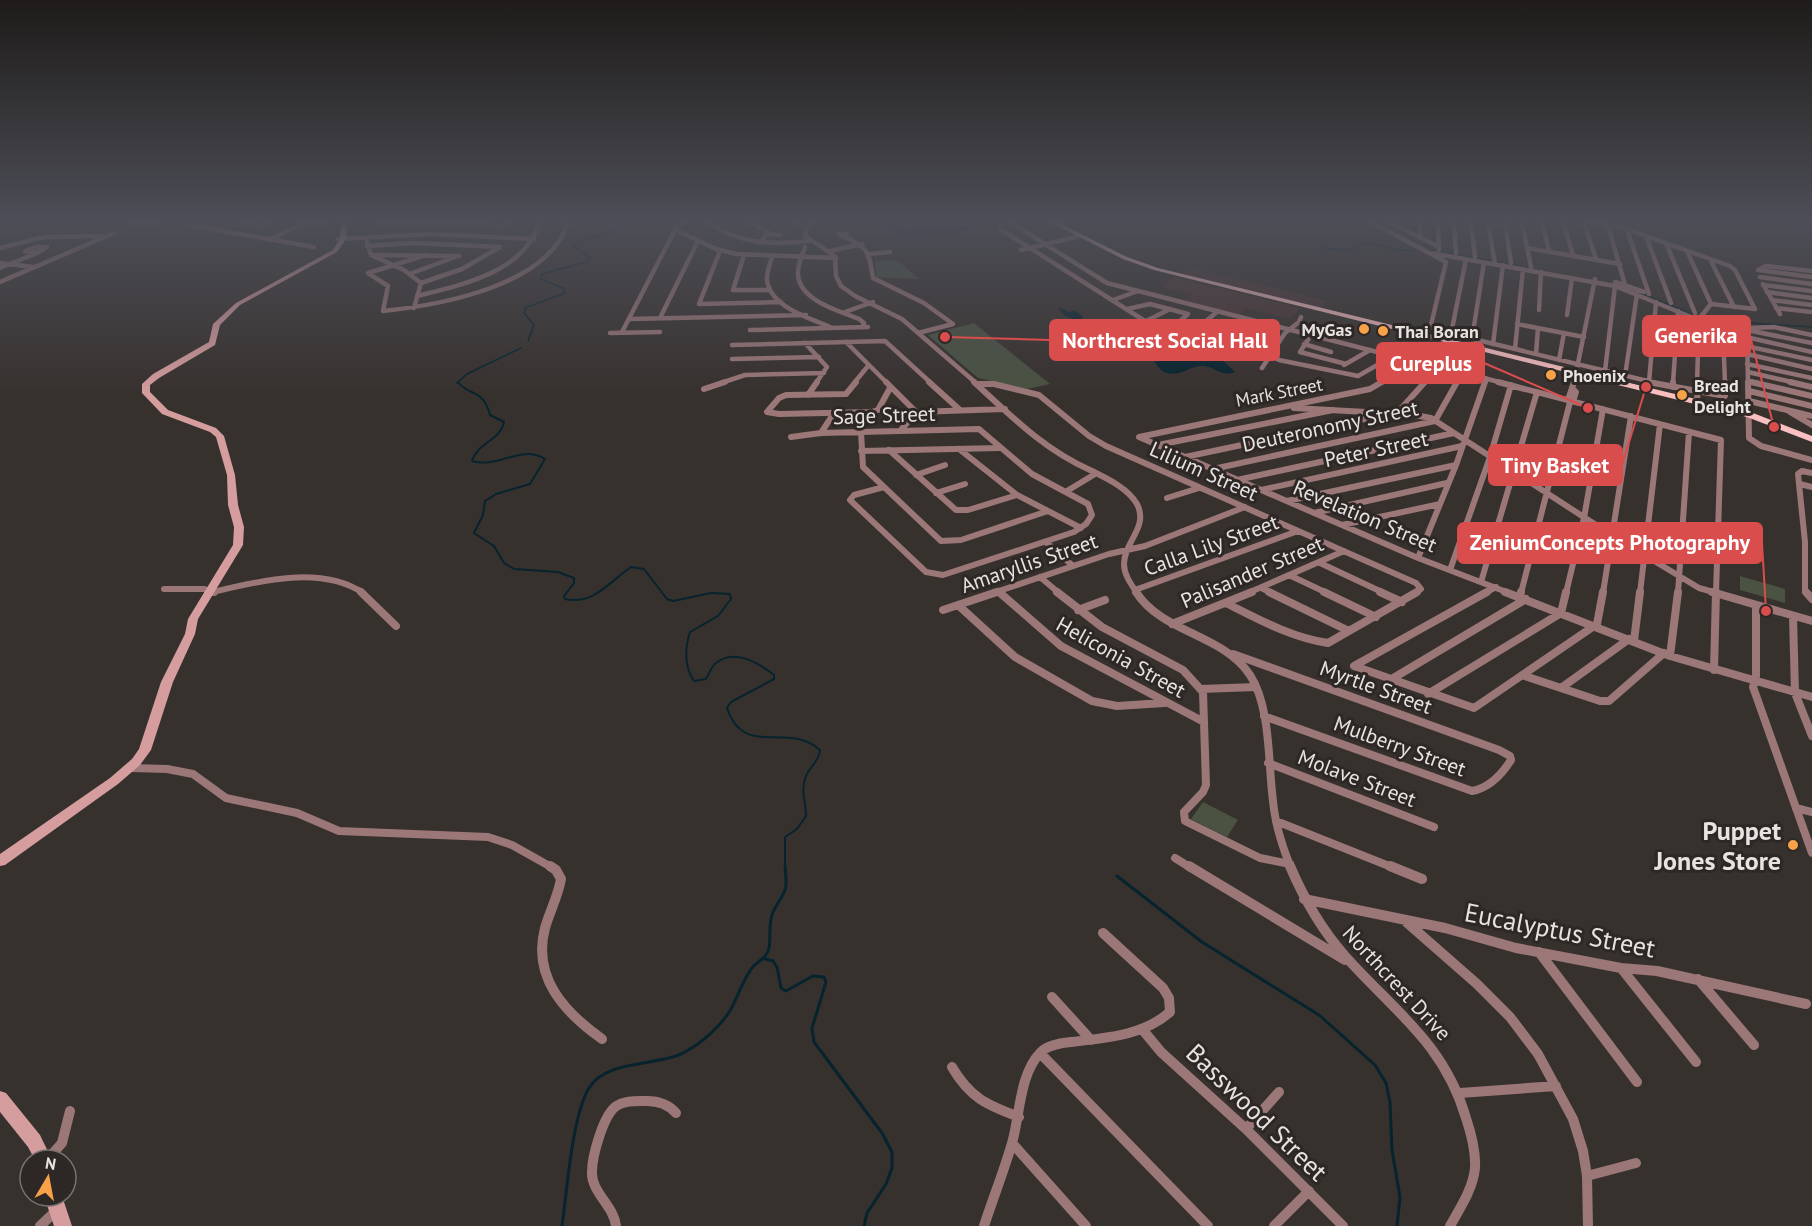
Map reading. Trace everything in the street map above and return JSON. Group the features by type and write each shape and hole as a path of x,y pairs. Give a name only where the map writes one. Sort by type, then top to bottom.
{"main road":[{"path":"1196,279 1750,415 1812,440"}],"street":[{"path":"0,861 131,768 145,750 168,682 190,634 193,619 235,552 239,535 232,505 231,475 221,440 213,430 165,412 146,393 146,384 212,343 217,324 238,303 283,279"},
{"path":"380,279 388,286 383,311 414,308 469,296 508,279"},
{"path":"418,279 421,283"},
{"path":"421,283 436,279"},
{"path":"417,296 455,287 473,279"},
{"path":"622,333 650,279"},
{"path":"660,318 679,279"},
{"path":"707,279 696,305 781,302"},
{"path":"735,279 730,291 770,290"},
{"path":"768,279 770,290 781,302 832,328"},
{"path":"750,330 865,326 863,322 813,297 799,279"},
{"path":"837,279 849,292 895,314 1053,451 1126,491 1140,508 1142,516 1139,530 1126,549"},
{"path":"876,279 915,296 953,324 918,333"},
{"path":"1079,279 1145,321 1171,329"},
{"path":"1101,279 1107,283 1393,356 1360,376 1279,360 1272,356"},
{"path":"1442,279 1431,325 1436,330 1649,382 1720,397 1725,395 1722,331 1695,313 1671,303 1625,285 1591,279"},
{"path":"1443,341 1450,333 1462,279"},
{"path":"1472,339 1481,279"},
{"path":"1493,344 1501,279"},
{"path":"1515,349 1522,279"},
{"path":"1539,310 1541,279"},
{"path":"1567,315 1572,279"},
{"path":"1586,279 1615,286 1678,311 1701,317"},
{"path":"1624,279 1625,285"},
{"path":"1643,279 1648,294"},
{"path":"1662,279 1671,303"},
{"path":"1681,279 1695,313"},
{"path":"1700,279 1711,304"},
{"path":"1720,279 1734,307"},
{"path":"1711,304 1755,309 1740,279"},
{"path":"1761,279 1780,314"},
{"path":"1771,279 1812,284"},
{"path":"1390,680 1523,598 1570,401 1576,392 1573,389 1595,280"},
{"path":"414,308 421,283"},
{"path":"1763,285 1812,291"},
{"path":"1605,371 1615,286"},
{"path":"1113,300 1138,291"},
{"path":"1767,292 1812,298"},
{"path":"1625,376 1637,294"},
{"path":"1772,300 1812,305"},
{"path":"845,312 873,302"},
{"path":"1649,382 1656,302"},
{"path":"1127,309 1147,303 1188,314 1164,334"},
{"path":"1697,403 1701,317 1711,304"},
{"path":"1262,368 1266,359 1272,356 1290,328 1297,325 1309,308"},
{"path":"1776,308 1812,312"},
{"path":"1145,321 1158,317 1170,309"},
{"path":"1155,325 1147,331 1186,338 1218,311"},
{"path":"1673,387 1678,311"},
{"path":"629,319 806,315"},
{"path":"1517,324 1584,337"},
{"path":"1747,330 1774,327 1812,335"},
{"path":"1536,354 1538,328"},
{"path":"1747,330 1749,436 1754,443 1766,448 1812,459"},
{"path":"1747,330 1812,343"},
{"path":"610,333 660,332"},
{"path":"1559,360 1564,333"},
{"path":"1311,335 1300,352 1346,364"},
{"path":"1746,337 1812,352"},
{"path":"732,345 885,341 960,411"},
{"path":"846,342 916,412 1005,409"},
{"path":"805,343 827,367 808,395"},
{"path":"1304,344 1331,352 1322,358"},
{"path":"1746,346 1812,360"},
{"path":"1333,372 1370,350"},
{"path":"1747,354 1812,369"},
{"path":"732,359 819,357"},
{"name":"Mark Street","path":"1139,436 1370,389 1418,361 1439,366"},
{"path":"1747,363 1812,378"},
{"path":"868,366 848,393 783,396 767,412 772,414 834,414 876,411 890,388"},
{"path":"1185,457 1396,413 1439,366 1721,440 1714,670"},
{"name":"Deuteronomy Street","path":"1213,469 1435,421 1462,372"},
{"path":"1748,372 1812,387"},
{"path":"704,389 746,375 824,373"},
{"path":"1418,558 1456,465 1486,378"},
{"path":"1748,381 1812,396"},
{"name":"Lilium Street","path":"976,384 994,384 1039,395 1098,442 1416,583 1421,589 1402,602"},
{"path":"1450,570 1490,457 1511,385"},
{"path":"1749,391 1812,406"},
{"path":"1481,582 1537,392"},
{"path":"1749,401 1812,416"},
{"path":"1282,407 1423,415 1454,433 1463,443 1515,472 1584,518 1705,591 1812,621"},
{"path":"1428,694 1561,613 1584,518 1603,409"},
{"path":"1158,445 1333,410"},
{"path":"1789,410 1796,417 1812,425"},
{"path":"901,430 916,412"},
{"path":"821,433 834,414"},
{"path":"1496,587 1354,666 1472,708 1594,626 1599,621 1631,416"},
{"path":"1562,688 1631,640 1645,555 1660,424"},
{"name":"Sage Street","path":"791,437 821,433 979,429 1000,448"},
{"path":"861,432 863,467 938,538 945,541 960,540 1048,511"},
{"path":"1522,675 1606,702 1667,654 1680,577 1689,432"},
{"path":"1237,480 1454,433"},
{"name":"Revelation Street","path":"1139,436 1418,558 1667,654 1714,670 1812,697"},
{"name":"Peter Street","path":"1261,490 1463,443"},
{"path":"861,451 1000,448 1032,474 1089,504 1091,509 1089,521 1081,528 1046,542 943,575 933,575 926,572 850,500 854,495 884,487"},
{"path":"959,449 1017,495 1081,528"},
{"path":"889,450 953,508 964,511 1017,495"},
{"path":"916,475 945,465"},
{"path":"1287,501 1456,465"},
{"path":"1810,598 1805,591 1808,577 1809,543 1798,474 1802,471 1812,473"},
{"path":"1067,491 1095,474"},
{"path":"1314,513 1447,483"},
{"path":"936,493 965,484"},
{"path":"1800,484 1812,488"},
{"path":"1167,498 1199,488"},
{"path":"1342,525 1440,504"},
{"name":"Amaryllis Street","path":"943,610 1126,549 1145,546 1245,507"},
{"name":"Calla Lily Street","path":"1135,590 1298,531"},
{"path":"1046,542 1074,566"},
{"name":"Northcrest Drive","path":"1126,549 1124,567 1135,590 1151,608 1172,624 1230,654 1250,676 1256,687 1264,716 1276,821 1304,898 1322,927 1349,961 1406,1015 1444,1061 1460,1093 1468,1122 1475,1167 1471,1186 1450,1226"},
{"name":"Palisander Street","path":"1172,624 1344,551"},
{"path":"1320,563 1402,602"},
{"path":"1289,575 1376,617"},
{"path":"1040,577 1078,610 1105,629 1188,674 1201,689 1206,785 1203,792 1184,812 1183,818 1250,854 1268,861 1290,864"},
{"path":"209,593 246,584 325,579 353,587 373,602 396,626"},
{"path":"1261,588 1350,631"},
{"path":"164,589 205,589 209,593"},
{"name":"Heliconia Street","path":"998,591 1061,646 1204,722"},
{"path":"1078,610 1106,600"},
{"path":"1226,603 1276,627 1318,643 1331,642 1402,602"},
{"path":"958,604 1015,657 1092,701 1117,706 1167,703"},
{"path":"1756,605 1754,687 1812,853"},
{"path":"1793,616 1796,693 1812,736"},
{"name":"Myrtle Street","path":"1230,654 1510,756"},
{"path":"1201,689 1256,687"},
{"name":"Mulberry Street","path":"1264,716 1472,791 1488,784 1510,763 1510,756"},
{"name":"Molave Street","path":"1268,763 1434,827"},
{"path":"131,768 180,771 201,778 217,794 226,798 297,813 339,831 488,837 512,845 547,864 556,870 561,879 555,905 545,928 542,962 549,984 562,1007 575,1020 602,1039"},
{"path":"1796,808 1812,812"},
{"path":"1276,821 1422,879"},
{"path":"1175,858 1349,961"},
{"name":"Eucalyptus Street","path":"1304,898 1402,918 1496,943 1621,968 1657,971 1698,979 1806,1004"},
{"path":"1402,918 1477,984 1510,1017 1538,1054 1573,1119 1583,1151 1587,1176 1587,1226"},
{"path":"984,1226 1012,1143 1028,1079 1040,1053 1050,1047 1142,1029 1165,1018 1170,1012 1169,998 1163,988 1104,933"},
{"path":"1539,952 1637,1082"},
{"path":"1621,968 1696,1062"},
{"path":"1698,979 1754,1045"},
{"path":"1052,997 1091,1040"},
{"name":"Basswood Street","path":"1142,1029 1161,1052 1246,1129 1343,1226"},
{"path":"1040,1053 1208,1226"},
{"path":"952,1067 967,1092 977,1100 1019,1117"},
{"path":"1460,1093 1556,1086"},
{"path":"1246,1129 1279,1092"},
{"path":"0,1100 38,1148"},
{"path":"618,1225 612,1208 592,1177 592,1167 611,1112 625,1102 649,1101 671,1107 676,1113"},
{"path":"60,1148 66,1137 70,1111"},
{"path":"1012,1143 1086,1226"},
{"path":"1587,1176 1636,1163"},
{"path":"1274,1226 1309,1191"},
{"path":"40,1226 57,1211"}],"shaded area":[{"path":"1170,279 1182,279 1300,308 1290,319 1246,308 1239,315 1185,301 1192,294 1161,287"},
{"path":"1204,279 1238,279 1327,301 1320,308"}],"green space":[{"path":"974,323 1050,384 1027,389 978,378 928,335"},
{"path":"1740,576 1785,589 1785,603 1740,590"},
{"path":"1203,802 1238,820 1227,837 1191,819"}],"water":[{"path":"1058,307 1069,312 1075,310 1082,316 1084,325 1115,331 1136,345 1159,343 1160,345 1156,348 1163,356 1170,358 1198,353 1218,356 1235,372 1223,373 1199,366 1172,374 1164,372 1151,358 1119,353 1113,338 1081,328 1075,320 1064,315"}],"waterway":[{"path":"528,341 534,325 524,313 525,308 565,293 563,288 542,279"},
{"path":"1638,292 1698,317"},
{"path":"1703,319 1732,329 1749,323 1812,327"},
{"path":"458,382 467,374 521,348"},
{"path":"458,382 483,400 490,415 504,422 498,434 479,450 472,461 491,462 527,454 545,459 530,484 496,494 485,501 483,515 474,533 494,546 504,563 514,569 558,572 574,578 574,583 564,596 565,599 584,599 593,595 631,567 644,569 667,599 673,601 711,593 730,594 731,599 718,616 690,632 686,657 688,669 694,681 706,679 716,663 723,659 738,657 754,662 774,675 774,679 731,702 727,708 735,723 744,732 755,736 794,738 808,742 820,750 818,758 804,781 806,816 797,829 785,837 785,866"},
{"path":"562,1226 574,1135 578,1116 589,1088 607,1072 674,1057 685,1052 717,1027 731,1009 754,965 768,952 771,916 786,887 785,866"},
{"path":"1117,876 1202,942 1319,1015 1375,1065 1386,1083 1390,1102 1392,1150 1400,1197 1397,1226"},
{"path":"765,959 773,961 777,967 781,988 786,991 813,976 824,977 826,982 812,1028 814,1042 882,1133 892,1152 892,1168 886,1184 867,1213 864,1226"}],"place":[{"name":"MyGas","path":"1364,329"},
{"name":"Thai Boran","path":"1383,331"},
{"name":"Northcrest Social Hall","path":"945,337"},
{"name":"Phoenix","path":"1551,375"},
{"name":"Tiny Basket","path":"1646,387"},
{"name":"Bread Delight","path":"1682,395"},
{"name":"Cureplus","path":"1588,408"},
{"name":"Generika","path":"1774,427"},
{"name":"ZeniumConcepts Photography","path":"1766,611"},
{"name":"Puppet Jones Store","path":"1793,845"}]}
